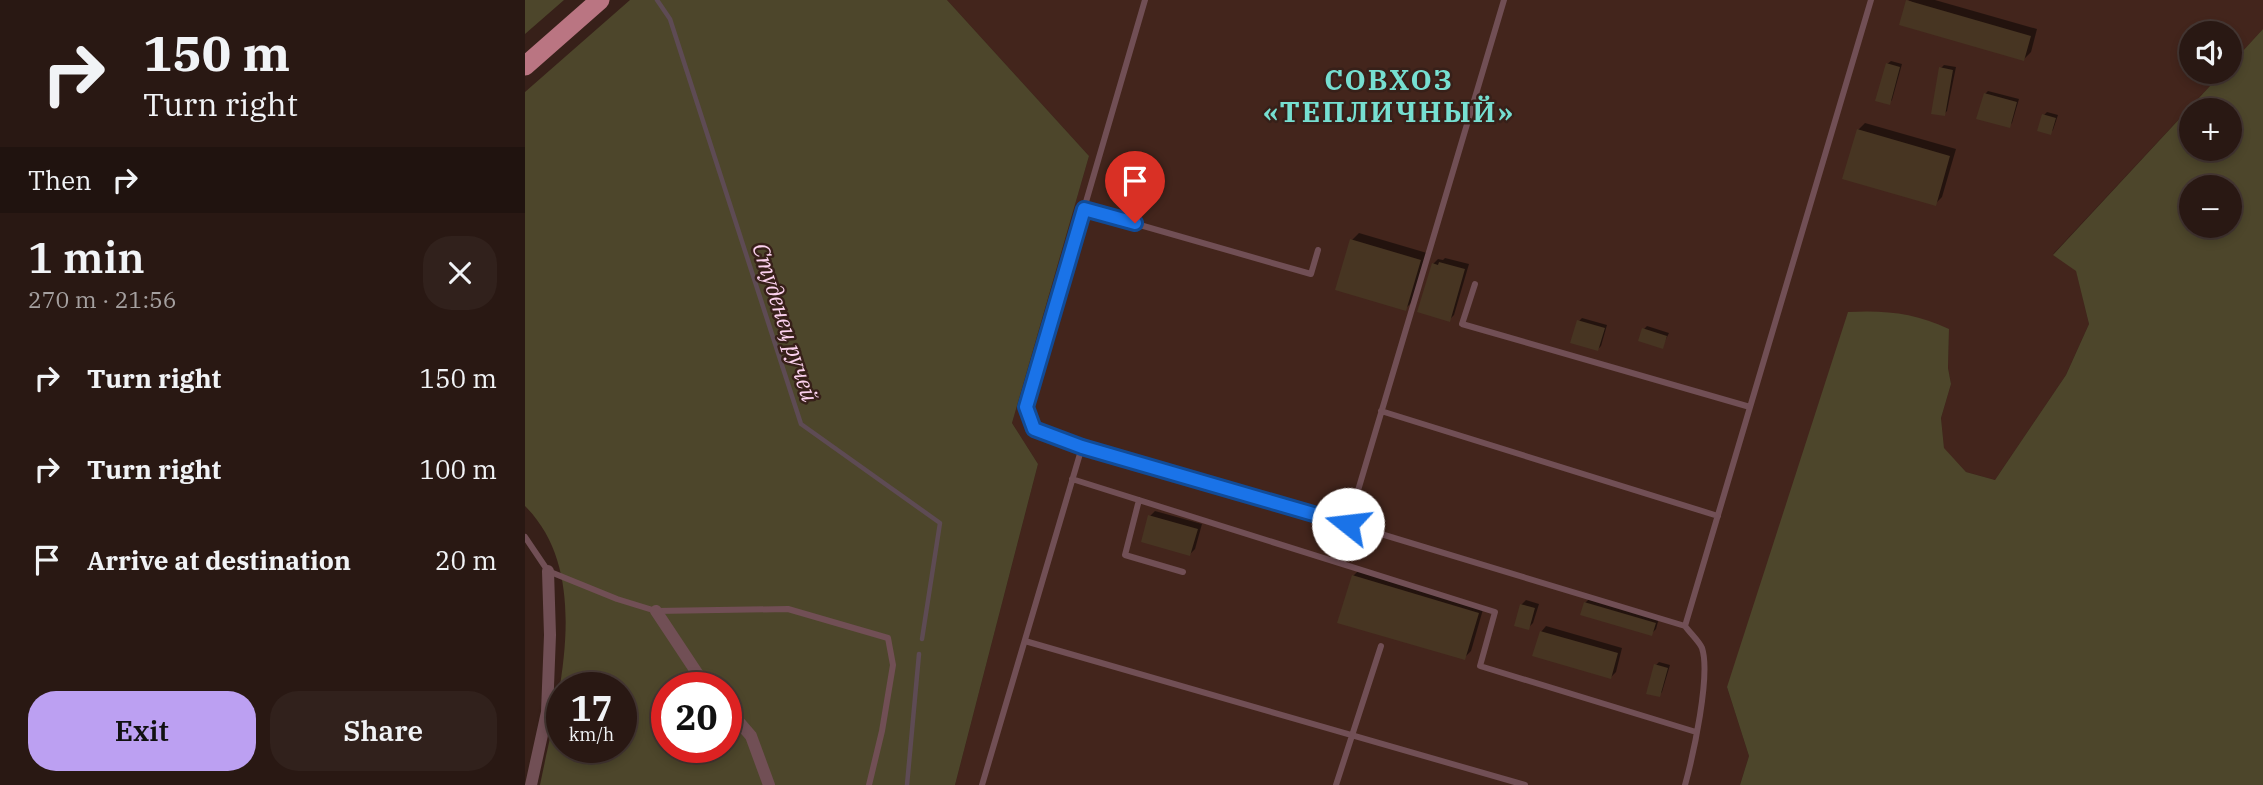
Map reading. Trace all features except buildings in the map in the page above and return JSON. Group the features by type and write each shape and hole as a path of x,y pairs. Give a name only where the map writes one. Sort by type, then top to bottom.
{"main road":[{"path":"525,66 600,0"}],"street":[{"path":"531,785 547,712 550,635 548,571"},
{"path":"656,611 696,672"},
{"path":"742,726 751,736 769,785"}],"lane":[{"path":"1145,0 1026,407 1034,429 1082,447 1685,626 1701,647 1706,672 1693,756 1685,785"},
{"path":"1348,524 1504,0"},
{"path":"1685,626 1871,0"},
{"path":"1084,209 1311,274 1318,250"},
{"path":"1475,284 1462,324 1750,407"},
{"path":"1381,411 1718,516"},
{"path":"982,785 1082,447"},
{"path":"1073,479 1495,612 1480,666 1696,732"},
{"path":"1139,500 1125,555 1184,572"},
{"path":"525,537 548,571 617,599 656,611 788,609 888,638 893,665 882,731 869,785"},
{"path":"1025,641 1525,785"},
{"path":"1336,785 1381,646"}],"shaded area":[{"path":"525,0 564,0 525,34"},
{"path":"630,0 947,0 1089,156 1012,423 1038,464 955,785 540,785 546,757 546,763 637,763 637,672 562,672 565,603 559,567 546,535 525,506 525,92"},
{"path":"947,0 2263,0 2263,29 2242,52 2242,21 2179,21 2179,84 2212,84 2199,98 2179,98 2179,119 2053,254 2076,270 2089,324 2066,375 1995,480 1966,472 1944,449 1941,418 1951,384 1948,368 1949,329 1727,687 1749,756 1740,785 955,785 1038,464 1012,423 1089,156"},
{"path":"2263,29 2263,785 1740,785 1749,756 1727,687 1848,312 1900,314 1924,319 1949,329 1948,368 1951,384 1941,418 1944,448 1966,472 1995,480 2066,375 2089,324 2076,271 2053,255 2179,119 2179,161 2242,161 2242,98 2199,98 2212,84 2242,84 2242,52"}],"waterway":[{"name":"Студенец ручей","path":"657,0 670,19 801,424 940,523 922,639"},
{"name":"Студенец ручей","path":"907,785 919,654"}],"district":[{"name":"СОВХОЗ «ТЕПЛИЧНЫЙ»","path":"1389,95"}],"route":[{"path":"1135,223 1084,209 1026,407 1034,429 1082,447 1348,524"}]}
